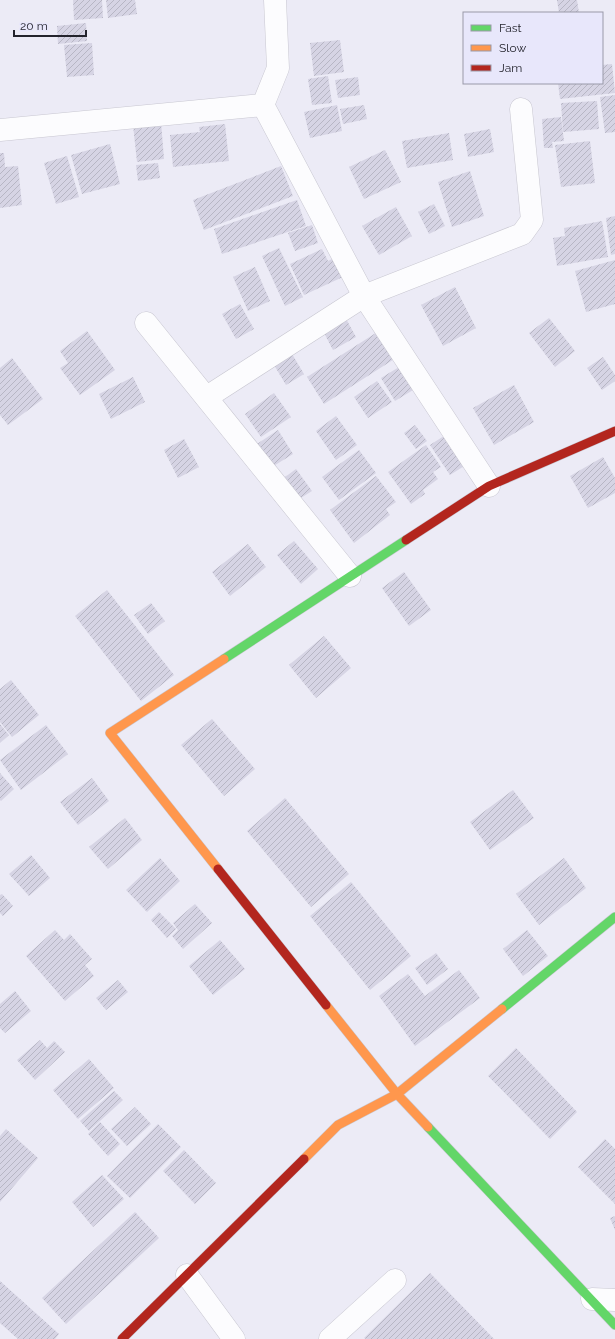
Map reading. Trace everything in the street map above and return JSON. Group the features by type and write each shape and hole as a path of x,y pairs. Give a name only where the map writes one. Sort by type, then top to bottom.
{"street":[{"path":"275,0 278,68 263,105 364,296 489,486"},
{"path":"0,130 263,105"},
{"path":"207,397 364,296 522,234 532,220 521,109"},
{"path":"146,323 350,576"},
{"path":"615,431 489,486 110,733 397,1094 615,1325"},
{"path":"122,1339 338,1125 397,1094 615,917"},
{"path":"187,1275 234,1339"},
{"path":"330,1339 395,1280"},
{"path":"592,1299 615,1300"}],"building":[{"path":"73,0 102,0 103,18 74,20"},
{"path":"106,0 135,0 137,14 108,18"},
{"path":"557,0 577,0 579,12 559,12"},
{"path":"86,23 87,41 58,44 57,26"},
{"path":"340,40 344,72 314,76 310,43"},
{"path":"92,43 94,75 67,77 64,45"},
{"path":"612,64 615,93 560,99 558,84 603,84 603,65"},
{"path":"328,76 332,103 312,105 308,79"},
{"path":"358,77 360,95 338,98 335,80"},
{"path":"615,95 615,132 605,133 600,97"},
{"path":"597,101 599,129 563,132 561,103"},
{"path":"337,105 342,131 310,138 304,112"},
{"path":"364,105 367,119 343,124 340,109"},
{"path":"561,117 564,141 552,142 553,148 544,148 542,119"},
{"path":"161,122 164,159 137,162 133,125"},
{"path":"225,124 229,161 173,167 170,135 200,132 199,127"},
{"path":"490,129 494,152 468,157 464,134"},
{"path":"449,133 453,160 407,168 402,141"},
{"path":"590,141 595,183 561,187 555,145"},
{"path":"110,144 120,184 82,194 71,155"},
{"path":"385,150 401,182 364,199 349,167"},
{"path":"0,153 4,153 5,167 18,166 22,205 0,208"},
{"path":"67,156 79,197 56,204 44,163"},
{"path":"158,163 160,178 138,181 136,165"},
{"path":"281,166 293,196 204,230 193,200"},
{"path":"470,171 484,216 452,227 438,182"},
{"path":"297,200 306,226 222,254 214,229"},
{"path":"434,204 445,226 429,234 418,212"},
{"path":"396,207 412,236 379,255 362,226"},
{"path":"615,216 615,254 611,255 606,218"},
{"path":"602,221 608,257 557,266 553,238 565,236 564,228"},
{"path":"312,225 318,243 295,251 288,233"},
{"path":"279,248 303,297 285,306 262,256"},
{"path":"322,249 328,261 336,257 345,276 304,295 290,264"},
{"path":"615,260 615,304 586,312 575,271"},
{"path":"255,267 270,301 248,311 233,277"},
{"path":"455,287 476,328 443,346 421,305"},
{"path":"240,304 254,329 236,339 222,314"},
{"path":"345,317 356,337 333,350 322,329"},
{"path":"549,318 575,351 555,367 529,333"},
{"path":"382,329 399,356 324,404 307,377"},
{"path":"87,331 115,370 80,395 60,368 68,363 60,351"},
{"path":"292,354 304,374 286,385 274,365"},
{"path":"603,357 615,375 615,381 602,390 587,368"},
{"path":"12,358 43,399 8,425 0,415 0,368"},
{"path":"404,364 418,387 395,401 381,378"},
{"path":"133,377 145,402 111,419 99,394"},
{"path":"377,381 392,402 368,418 354,397"},
{"path":"514,385 534,422 494,445 473,408"},
{"path":"274,393 291,417 261,437 245,414"},
{"path":"336,416 357,445 336,460 316,431"},
{"path":"415,425 427,441 416,449 404,433"},
{"path":"278,430 293,454 272,467 257,444"},
{"path":"450,432 469,463 450,475 430,445"},
{"path":"184,439 199,467 178,478 164,450"},
{"path":"426,445 441,467 433,472 438,479 423,490 425,494 411,504 388,472"},
{"path":"359,450 376,473 339,500 322,477"},
{"path":"603,457 615,478 615,493 588,508 570,476"},
{"path":"296,469 312,491 296,501 281,480"},
{"path":"376,476 396,502 386,509 390,515 354,543 330,510"},
{"path":"294,541 318,569 301,584 277,555"},
{"path":"248,544 266,567 230,596 212,572"},
{"path":"404,572 431,610 409,626 382,588"},
{"path":"107,590 174,675 141,701 75,616"},
{"path":"151,603 165,621 148,634 134,615"},
{"path":"324,636 351,668 316,698 289,665"},
{"path":"11,680 39,715 12,737 0,722 0,689"},
{"path":"212,719 255,769 224,796 181,745"},
{"path":"0,724 9,735 0,743"},
{"path":"46,725 68,754 21,790 0,760"},
{"path":"0,773 14,789 1,801 0,800"},
{"path":"92,778 109,801 78,825 60,802"},
{"path":"513,790 534,818 490,850 470,822"},
{"path":"285,798 349,874 311,907 247,831"},
{"path":"125,818 142,840 108,869 89,847"},
{"path":"31,855 50,878 29,896 9,874"},
{"path":"160,858 180,881 147,912 126,890"},
{"path":"564,858 586,888 539,925 516,894"},
{"path":"351,882 411,956 370,990 310,916"},
{"path":"2,894 13,906 3,916 0,913 0,895"},
{"path":"195,904 212,923 183,949 172,936 178,930 173,923"},
{"path":"159,912 176,929 167,938 151,920"},
{"path":"55,930 64,940 70,934 92,959 85,965 94,976 65,1001 26,956"},
{"path":"527,930 548,956 523,976 503,949"},
{"path":"220,940 245,969 213,995 189,966"},
{"path":"436,953 448,969 427,985 415,968"},
{"path":"459,970 480,998 415,1046 379,996 408,974 425,996"},
{"path":"118,980 128,992 106,1010 96,998"},
{"path":"15,991 31,1011 5,1033 0,1028 0,1004"},
{"path":"40,1040 47,1048 54,1041 65,1052 35,1080 17,1060"},
{"path":"516,1048 577,1112 550,1139 488,1076"},
{"path":"89,1059 114,1088 78,1119 53,1090"},
{"path":"114,1091 123,1100 89,1131 80,1121"},
{"path":"135,1107 151,1124 127,1146 111,1129"},
{"path":"100,1122 120,1144 108,1156 88,1134"},
{"path":"158,1124 181,1147 130,1198 107,1176"},
{"path":"6,1129 38,1158 0,1202 0,1136"},
{"path":"605,1139 615,1149 615,1204 578,1167"},
{"path":"184,1150 216,1183 195,1204 163,1171"},
{"path":"102,1175 124,1199 93,1227 72,1202"},
{"path":"135,1212 159,1238 66,1324 42,1298"},
{"path":"615,1216 615,1230 610,1218"},
{"path":"430,1273 494,1339 364,1338"},
{"path":"0,1281 59,1334 55,1339 18,1339 0,1323"}],"traffic: fast":[{"path":"224,659 406,540"},
{"path":"502,1009 615,917"},
{"path":"428,1127 615,1325"}],"traffic: slow":[{"path":"218,869 110,733 224,659"},
{"path":"326,1005 397,1094 502,1009"},
{"path":"304,1159 338,1125 397,1094 428,1127"}],"traffic: jam":[{"path":"406,540 489,486 615,431"},
{"path":"218,869 326,1005"},
{"path":"122,1339 304,1159"}]}
